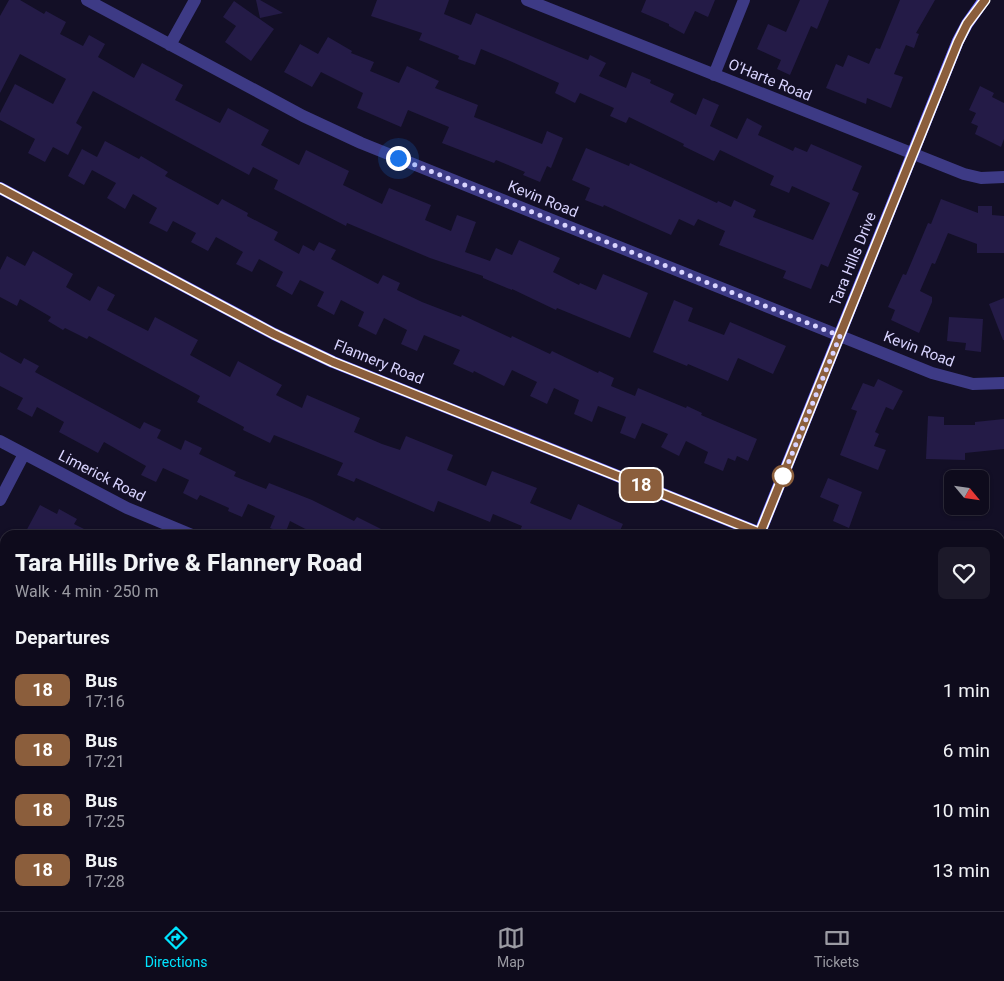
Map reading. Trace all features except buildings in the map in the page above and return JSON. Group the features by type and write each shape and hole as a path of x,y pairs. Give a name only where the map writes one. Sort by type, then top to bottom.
{"street":[{"name":"Kevin Road","path":"87,0 346,137 932,373 973,384 1004,383"},
{"path":"170,45 195,0"},
{"name":"O'Harte Road","path":"527,0 964,174 981,178 1004,177"},
{"path":"714,76 744,0"},
{"name":"Tara Hills Drive","path":"762,530 958,42 967,24 984,0"},
{"name":"Flannery Road","path":"0,188 274,334 326,358 750,530"},
{"name":"Limerick Road","path":"0,441 127,508 180,530"},
{"path":"0,500 24,454"}],"bus line":[{"name":"18","path":"761,530 958,42 967,24 985,0"},
{"name":"18","path":"0,188 302,348 753,530"}],"route":[{"path":"398,158 840,336 783,476"}]}
